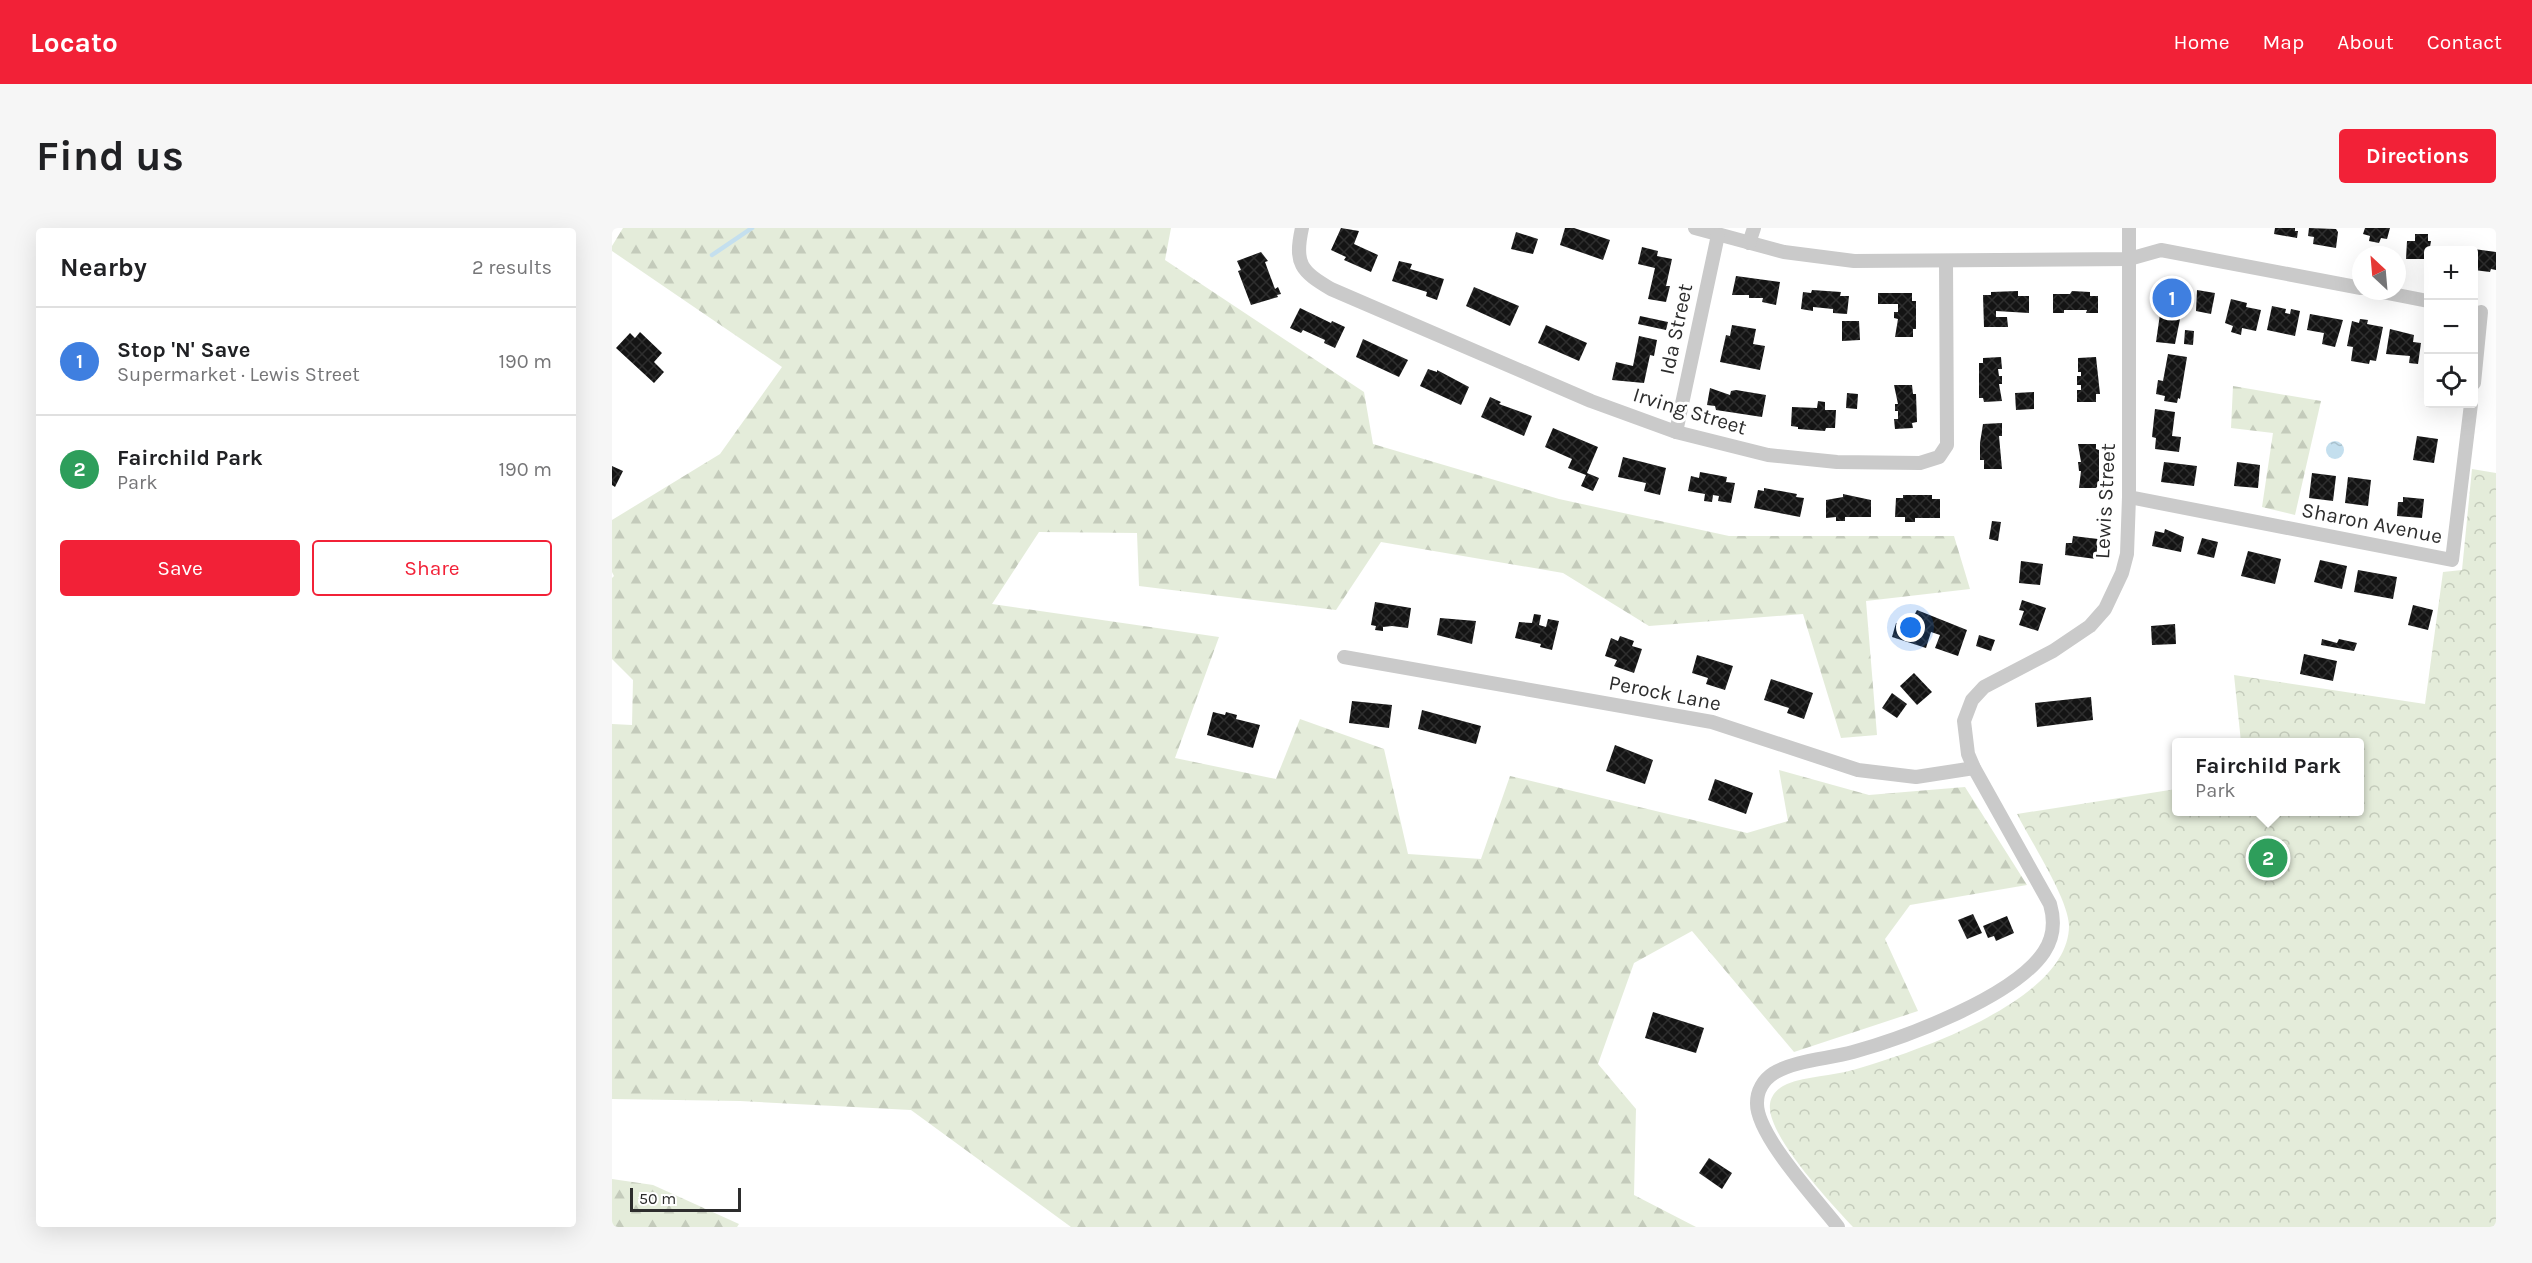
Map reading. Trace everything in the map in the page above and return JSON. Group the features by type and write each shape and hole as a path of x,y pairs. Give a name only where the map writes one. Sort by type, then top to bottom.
{"street":[{"name":"Irving Street","path":"1302,228 1297,251 1303,269 1331,288 1591,401 1676,432 1768,455 1825,461 1920,463 1939,457 1947,445 1949,423 1946,261"},
{"path":"1695,228 1815,258 1854,261 2129,259 2161,250 2352,286"},
{"path":"1749,243 1754,228"},
{"name":"Lewis Street","path":"1838,1227 1766,1132 1756,1106 1762,1085 1768,1077 1787,1068 1829,1059 1890,1041 1962,1011 2000,990 2026,970 2044,953 2052,933 2054,915 2050,904 1974,768 1965,735 1965,720 1972,700 1994,681 2074,638 2090,626 2105,609 2122,573 2127,554 2129,497 2129,228"},
{"name":"Ida Street","path":"1676,432 1718,235"},
{"path":"2406,297 2424,300"},
{"path":"2478,311 2496,315"},
{"name":"Sharon Avenue","path":"2129,497 2452,560 2471,408"},
{"name":"Perock Lane","path":"1344,657 1712,722 1858,770 1916,777 1974,768"}],"green space":[{"path":"623,228 1171,228 1165,260 1364,392 1373,444 1559,499 1729,536 1954,536 1970,589 1866,601 1877,735 1841,738 1803,614 1649,626 1563,573 1381,542 1336,610 1139,586 1137,533 1039,532 992,604 1219,637 1175,758 1276,779 1300,719 1384,749 1408,854 1481,859 1510,776 1747,833 1788,821 1779,770 1869,795 1965,787 2027,885 1910,905 1885,939 1918,1011 1794,1052 1692,931 1634,963 1598,1064 1636,1109 1634,1195 1696,1227 1071,1227 911,1110 740,1101 612,1099 612,724 632,725 633,680 612,659 612,578 614,576 612,572 612,520 720,454 782,367 612,251 612,246"},
{"path":"2233,386 2321,401 2295,515 2262,507 2273,433 2231,428"},
{"path":"2472,469 2496,473 2496,1227 1853,1227 1802,1168 1778,1133 1772,1117 1770,1104 1772,1098 1784,1086 1795,1081 1853,1070 1948,1037 1984,1020 2017,1000 2044,977 2062,952 2069,925 2056,885 2017,814 2172,790 2172,816 2364,816 2364,738 2241,738 2234,675 2425,704 2443,572 2462,570"},
{"path":"612,1179 653,1185 739,1224 737,1227 612,1227"}],"water":[{"path":"2331,441 2339,441 2344,446 2342,457 2331,459 2326,454 2326,446"}],"building":[{"path":"1341,228 1359,231 1354,244 1378,255 1371,272 1344,260 1346,257 1331,250"},
{"path":"1565,228 1574,228 1610,240 1603,260 1560,245"},
{"path":"2275,228 2295,228 2295,231 2298,231 2297,238 2274,234"},
{"path":"2309,228 2336,229 2338,232 2336,248 2313,244 2314,237 2308,236"},
{"path":"2365,228 2390,228 2387,239 2381,238 2379,243 2369,241 2370,236 2363,234"},
{"path":"1516,232 1538,239 1533,254 1511,249"},
{"path":"2415,234 2428,234 2428,241 2431,241 2430,246 2424,246 2424,259 2406,259 2407,241 2415,241"},
{"path":"1642,247 1658,251 1657,256 1672,259 1666,286 1670,286 1666,302 1648,299 1655,268 1638,264"},
{"path":"2478,250 2496,252 2496,270 2491,269 2490,272 2478,270"},
{"path":"1261,252 1268,261 1265,262 1275,289 1278,287 1281,294 1251,305 1238,271 1241,270 1237,261"},
{"path":"1399,261 1412,264 1410,269 1444,279 1437,300 1426,296 1427,292 1392,281"},
{"path":"1736,276 1780,282 1776,305 1762,302 1763,298 1732,295"},
{"path":"2164,286 2186,289 2175,344 2156,342"},
{"path":"1474,287 1519,306 1510,326 1466,306"},
{"path":"1812,290 1841,292 1840,296 1849,296 1847,314 1833,313 1833,309 1813,307 1813,311 1801,309 1803,292 1811,293"},
{"path":"2197,290 2215,293 2211,314 2196,311"},
{"path":"2018,291 2018,296 2029,296 2029,313 1996,311 1996,317 2007,317 2008,327 1984,327 1983,295 1991,295 1991,292"},
{"path":"2072,291 2090,292 2090,296 2098,296 2098,313 2086,313 2087,310 2064,310 2064,313 2053,313 2053,294 2070,294"},
{"path":"1878,293 1912,293 1912,301 1916,301 1916,329 1913,329 1913,337 1895,337 1898,319 1894,318 1894,312 1898,312 1898,304 1878,304"},
{"path":"2231,299 2247,303 2246,307 2261,310 2256,331 2242,328 2241,335 2231,332 2233,326 2225,323"},
{"path":"2272,306 2286,309 2285,313 2290,314 2291,309 2300,311 2295,336 2267,330"},
{"path":"1300,308 1345,327 1335,348 1324,343 1325,340 1303,330 1301,333 1290,328"},
{"path":"2310,314 2343,320 2335,347 2322,344 2324,333 2307,330"},
{"path":"1640,316 1668,322 1666,330 1638,324"},
{"path":"2360,319 2368,320 2367,324 2383,327 2376,361 2370,360 2369,364 2351,361 2353,347 2347,346 2352,321 2359,323"},
{"path":"1842,321 1859,321 1860,340 1842,341"},
{"path":"1546,325 1587,343 1579,361 1538,343"},
{"path":"1732,325 1756,329 1753,344 1765,346 1760,370 1720,362 1726,335 1730,336"},
{"path":"2390,329 2414,335 2413,342 2421,343 2418,364 2409,363 2410,356 2386,354"},
{"path":"2185,330 2194,331 2193,345 2184,344"},
{"path":"640,332 662,353 654,362 664,372 654,383 616,348 630,333 635,338"},
{"path":"1639,336 1657,340 1654,356 1650,355 1644,383 1612,380 1616,362 1633,366"},
{"path":"1363,339 1408,360 1399,377 1356,357"},
{"path":"2168,354 2187,357 2180,399 2178,398 2177,403 2164,401 2165,396 2156,394 2158,380 2163,381"},
{"path":"2001,357 2002,369 1998,369 1999,376 2002,376 2002,384 1999,384 2002,401 1984,402 1983,398 1979,398 1979,363 1983,363 1983,358"},
{"path":"2096,357 2100,394 2096,394 2096,402 2077,402 2077,390 2081,390 2081,385 2077,385 2077,376 2081,376 2081,372 2078,372 2078,358"},
{"path":"1428,369 1437,372 1437,370 1469,387 1461,405 1420,386"},
{"path":"1894,385 1912,385 1913,394 1916,394 1917,422 1912,423 1913,428 1895,429 1894,419 1898,419 1898,411 1895,411 1895,404 1898,404"},
{"path":"1710,388 1730,395 1731,391 1736,390 1766,395 1762,417 1716,410 1715,406 1707,405"},
{"path":"2034,392 2034,409 2016,410 2015,393"},
{"path":"1847,393 1858,394 1857,409 1846,408"},
{"path":"1490,397 1501,402 1499,404 1532,416 1524,436 1481,417"},
{"path":"1818,401 1825,402 1825,410 1836,410 1835,428 1826,428 1825,431 1798,429 1798,427 1791,426 1792,407 1817,408"},
{"path":"2155,409 2175,412 2172,436 2181,437 2179,452 2155,449 2156,438 2152,437"},
{"path":"2002,423 2002,436 1999,436 2002,469 1984,469 1984,460 1980,460 1983,424"},
{"path":"1553,428 1598,447 1587,473 1599,478 1593,491 1581,486 1586,475 1568,468 1572,459 1545,447"},
{"path":"2417,436 2438,439 2434,463 2413,460"},
{"path":"2078,444 2096,444 2096,449 2099,450 2099,484 2096,488 2079,488 2081,471 2079,471 2078,462 2081,462"},
{"path":"1623,457 1666,468 1660,495 1644,491 1646,483 1618,477"},
{"path":"2164,462 2197,466 2194,486 2161,482"},
{"path":"2237,462 2260,465 2258,488 2234,486"},
{"path":"612,466 623,471 615,487 612,485"},
{"path":"1700,472 1727,477 1726,482 1735,483 1731,503 1718,501 1719,496 1713,495 1712,502 1704,501 1705,494 1688,491 1691,476 1699,478"},
{"path":"2312,473 2336,476 2333,501 2309,498"},
{"path":"2348,477 2371,480 2368,506 2345,503"},
{"path":"1764,488 1797,494 1796,497 1804,498 1800,517 1754,508 1758,490 1764,491"},
{"path":"1843,494 1871,500 1871,517 1845,517 1845,521 1836,521 1836,517 1826,518 1826,500 1843,497"},
{"path":"1903,495 1932,495 1932,499 1940,499 1940,518 1915,518 1915,522 1905,522 1905,517 1895,517 1896,498 1903,498"},
{"path":"2403,497 2424,499 2422,518 2397,516 2398,502 2403,502"},
{"path":"1992,521 2001,522 1998,541 1989,539"},
{"path":"2165,529 2184,537 2181,552 2152,546 2155,531 2164,533"},
{"path":"2073,536 2098,539 2096,559 2065,555 2066,543 2072,543"},
{"path":"2202,538 2218,542 2214,558 2197,554"},
{"path":"2248,551 2281,559 2275,584 2241,576"},
{"path":"2320,560 2347,566 2342,589 2314,582"},
{"path":"2021,561 2043,564 2040,585 2019,583"},
{"path":"2358,570 2397,577 2393,599 2354,592"},
{"path":"2022,600 2046,608 2038,631 2019,625 2024,611 2019,610"},
{"path":"1375,602 1411,608 1408,628 1392,626 1383,627 1383,631 1375,630 1376,626 1371,625"},
{"path":"2413,605 2433,610 2428,630 2408,625"},
{"path":"1917,610 1967,630 1958,656 1935,648 1940,635 1931,632 1926,648 1892,637 1896,623 1908,627"},
{"path":"1534,614 1541,615 1539,625 1546,627 1548,619 1559,621 1552,650 1540,647 1541,644 1515,638 1519,622 1532,623"},
{"path":"1440,618 1476,621 1472,644 1437,635"},
{"path":"2175,624 2176,644 2152,645 2151,626"},
{"path":"1979,635 1995,640 1991,651 1976,646"},
{"path":"1620,636 1634,641 1632,646 1642,649 1634,673 1614,666 1617,660 1605,656 1611,638 1618,641"},
{"path":"2322,639 2337,643 2339,639 2357,643 2354,651 2321,645"},
{"path":"2304,654 2337,661 2333,681 2300,674"},
{"path":"1697,655 1733,666 1725,690 1706,684 1708,678 1692,673"},
{"path":"1914,673 1932,692 1917,705 1900,686"},
{"path":"1771,679 1813,693 1804,719 1787,713 1789,708 1764,700"},
{"path":"1892,693 1907,704 1897,718 1882,708"},
{"path":"2091,697 2093,720 2037,727 2035,703"},
{"path":"1352,701 1392,705 1389,728 1349,723"},
{"path":"1422,710 1481,726 1476,744 1418,729"},
{"path":"1213,712 1237,715 1236,719 1260,725 1253,748 1207,735"},
{"path":"1615,745 1653,760 1645,784 1606,771"},
{"path":"1715,779 1753,793 1746,814 1708,800"},
{"path":"1973,914 1982,933 1967,939 1958,920"},
{"path":"2007,916 2014,933 1996,941 1994,936 1988,938 1983,926"},
{"path":"1653,1012 1704,1028 1696,1053 1645,1038"},
{"path":"1709,1158 1732,1173 1722,1189 1699,1173"}],"waterway":[{"path":"712,255 752,228"}],"place":[{"name":"Stop 'N' Save","path":"2172,298"},
{"name":"Fairchild Park","path":"2268,858"}]}
